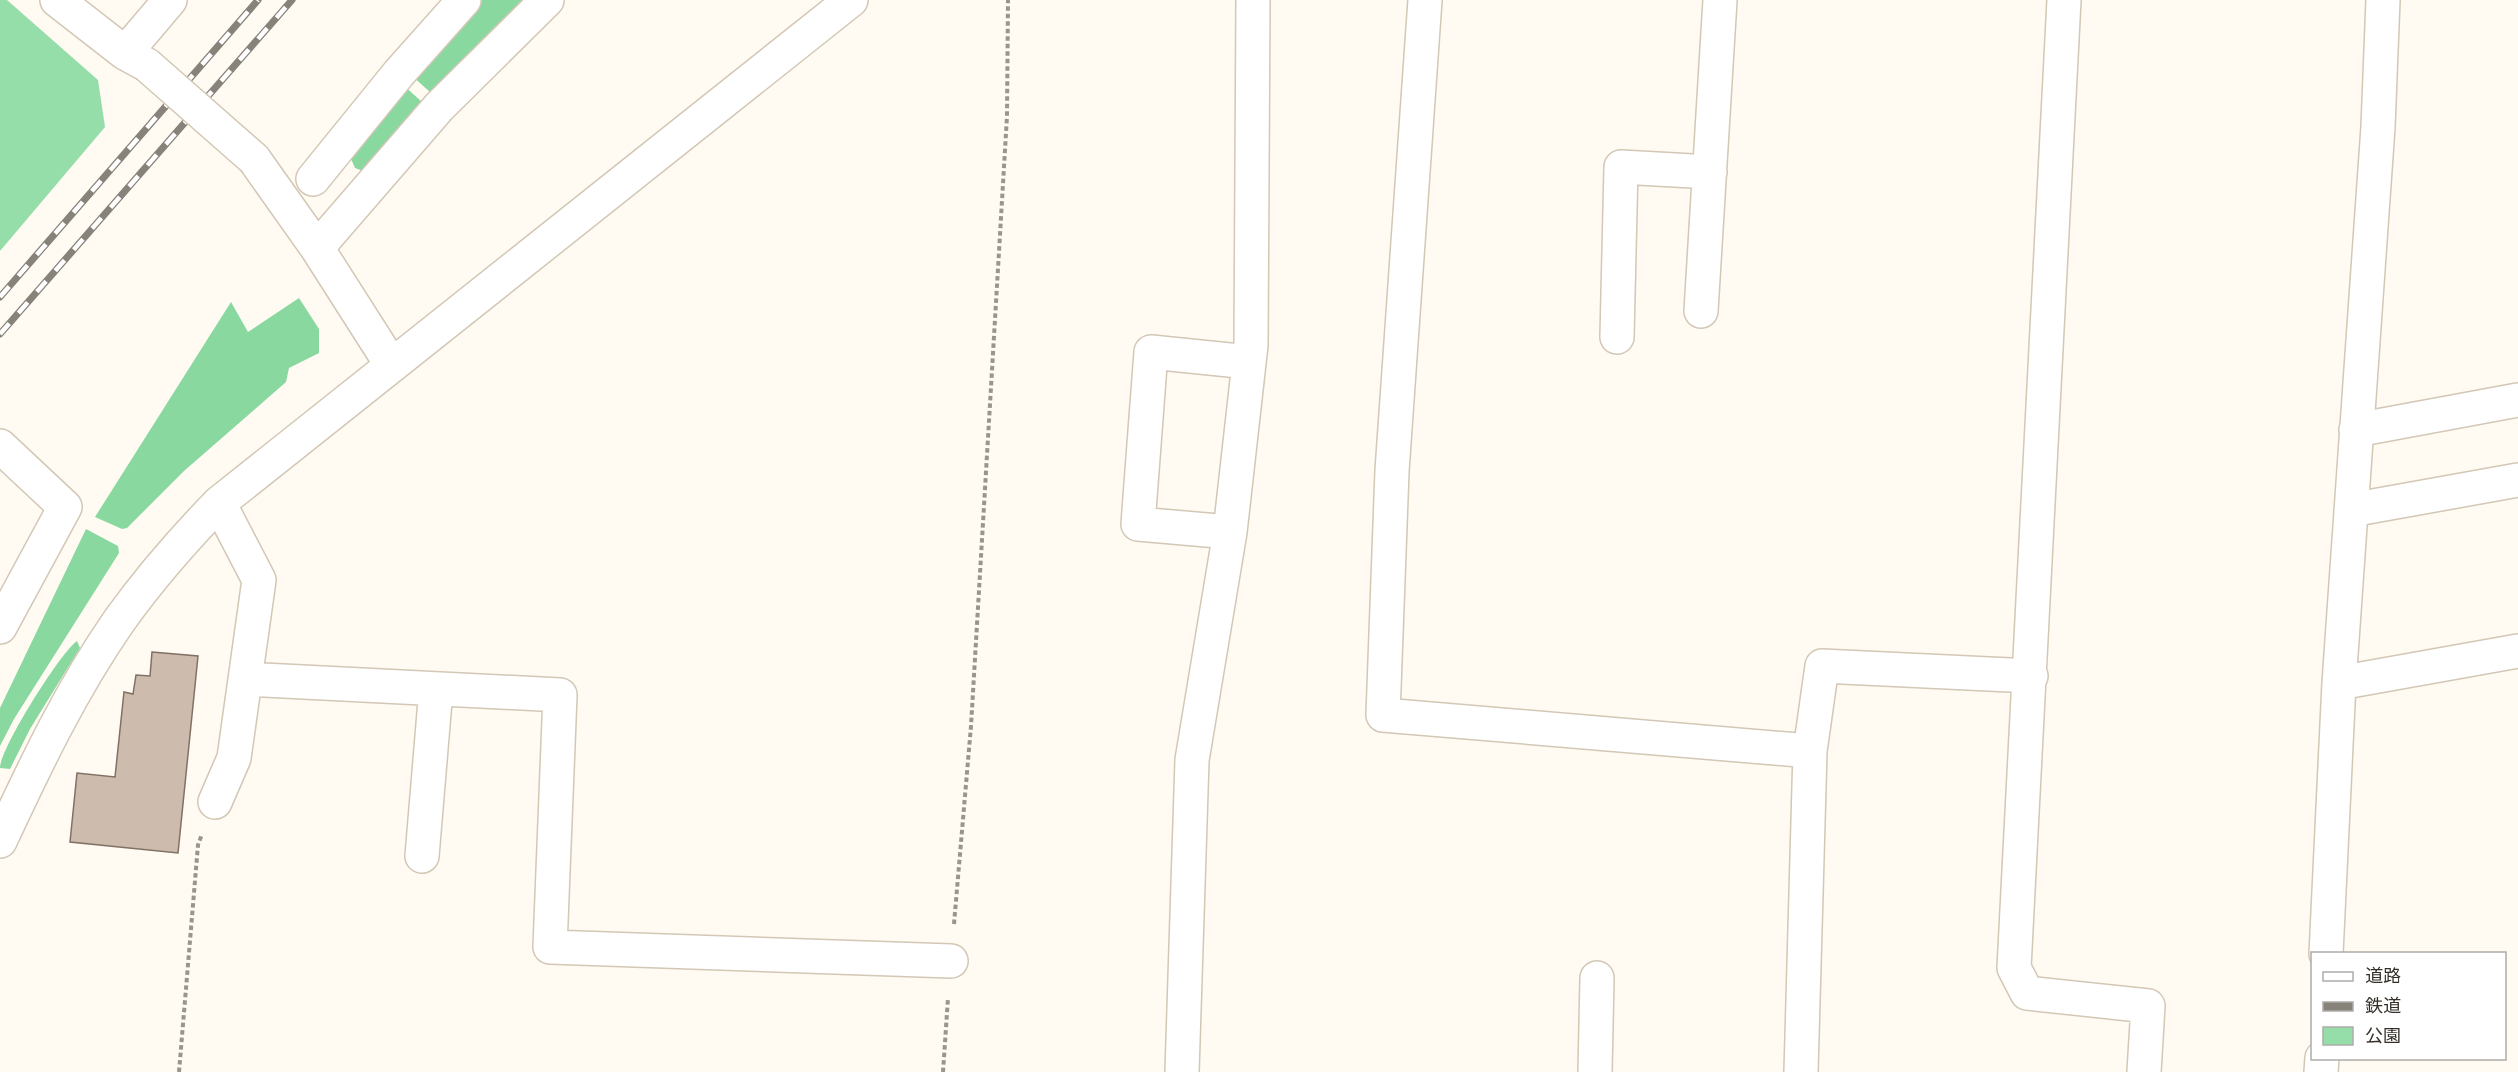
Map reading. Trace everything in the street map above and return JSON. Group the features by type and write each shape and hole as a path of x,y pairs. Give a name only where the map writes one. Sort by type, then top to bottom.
{"street":[{"path":"57,0 136,59 254,159 392,364"},
{"path":"136,59 170,0"},
{"path":"360,200 321,169 399,73 464,0"},
{"path":"316,248 439,107 546,0"},
{"path":"0,841 11,788 45,746 119,622 188,535 219,503 851,0"},
{"path":"1182,1072 1192,760 1230,532 1249,362 1253,0"},
{"path":"1425,0 1392,471 1383,715 1810,751"},
{"path":"1701,311 1720,0"},
{"path":"2064,0 2031,676 2014,968 2027,993 2148,1006 2144,1072"},
{"path":"2326,952 2339,683 2378,127 2383,0"},
{"path":"399,73 439,107"},
{"path":"1617,336 1621,167 1710,172"},
{"path":"1230,532 1138,524 1151,352 1249,362"},
{"path":"2356,430 2518,400"},
{"path":"0,446 65,507 0,627"},
{"path":"2351,510 2518,480"},
{"path":"215,802 234,758 259,580 219,503"},
{"path":"2339,683 2518,651"},
{"path":"1801,1072 1810,751 1822,666 2031,676"},
{"path":"246,679 560,695 550,947 951,961"},
{"path":"422,856 436,689"},
{"path":"1595,1072 1597,978"}],"path":[{"path":"943,1072 972,714 1007,116 1008,0"},
{"path":"180,1072 198,845 215,802"}],"green space":[{"path":"0,0 7,0 98,80 105,127 0,251"},
{"path":"477,0 523,0 431,93 410,74"},
{"path":"402,84 422,102 363,171 355,168 349,154"},
{"path":"299,298 319,329 319,353 289,368 286,382 184,471 127,528 122,529 95,517 231,302 248,332"},
{"path":"86,529 118,546 119,553 14,719 0,746 0,708"},
{"path":"77,641 80,648 30,729 10,769 0,768 10,742 32,702 58,663"}],"building":[{"path":"152,652 198,656 178,853 70,842 77,773 115,777 124,692 133,694 136,675 150,676"}],"railway":[{"path":"0,297 258,0"},
{"path":"0,334 292,0"}]}
